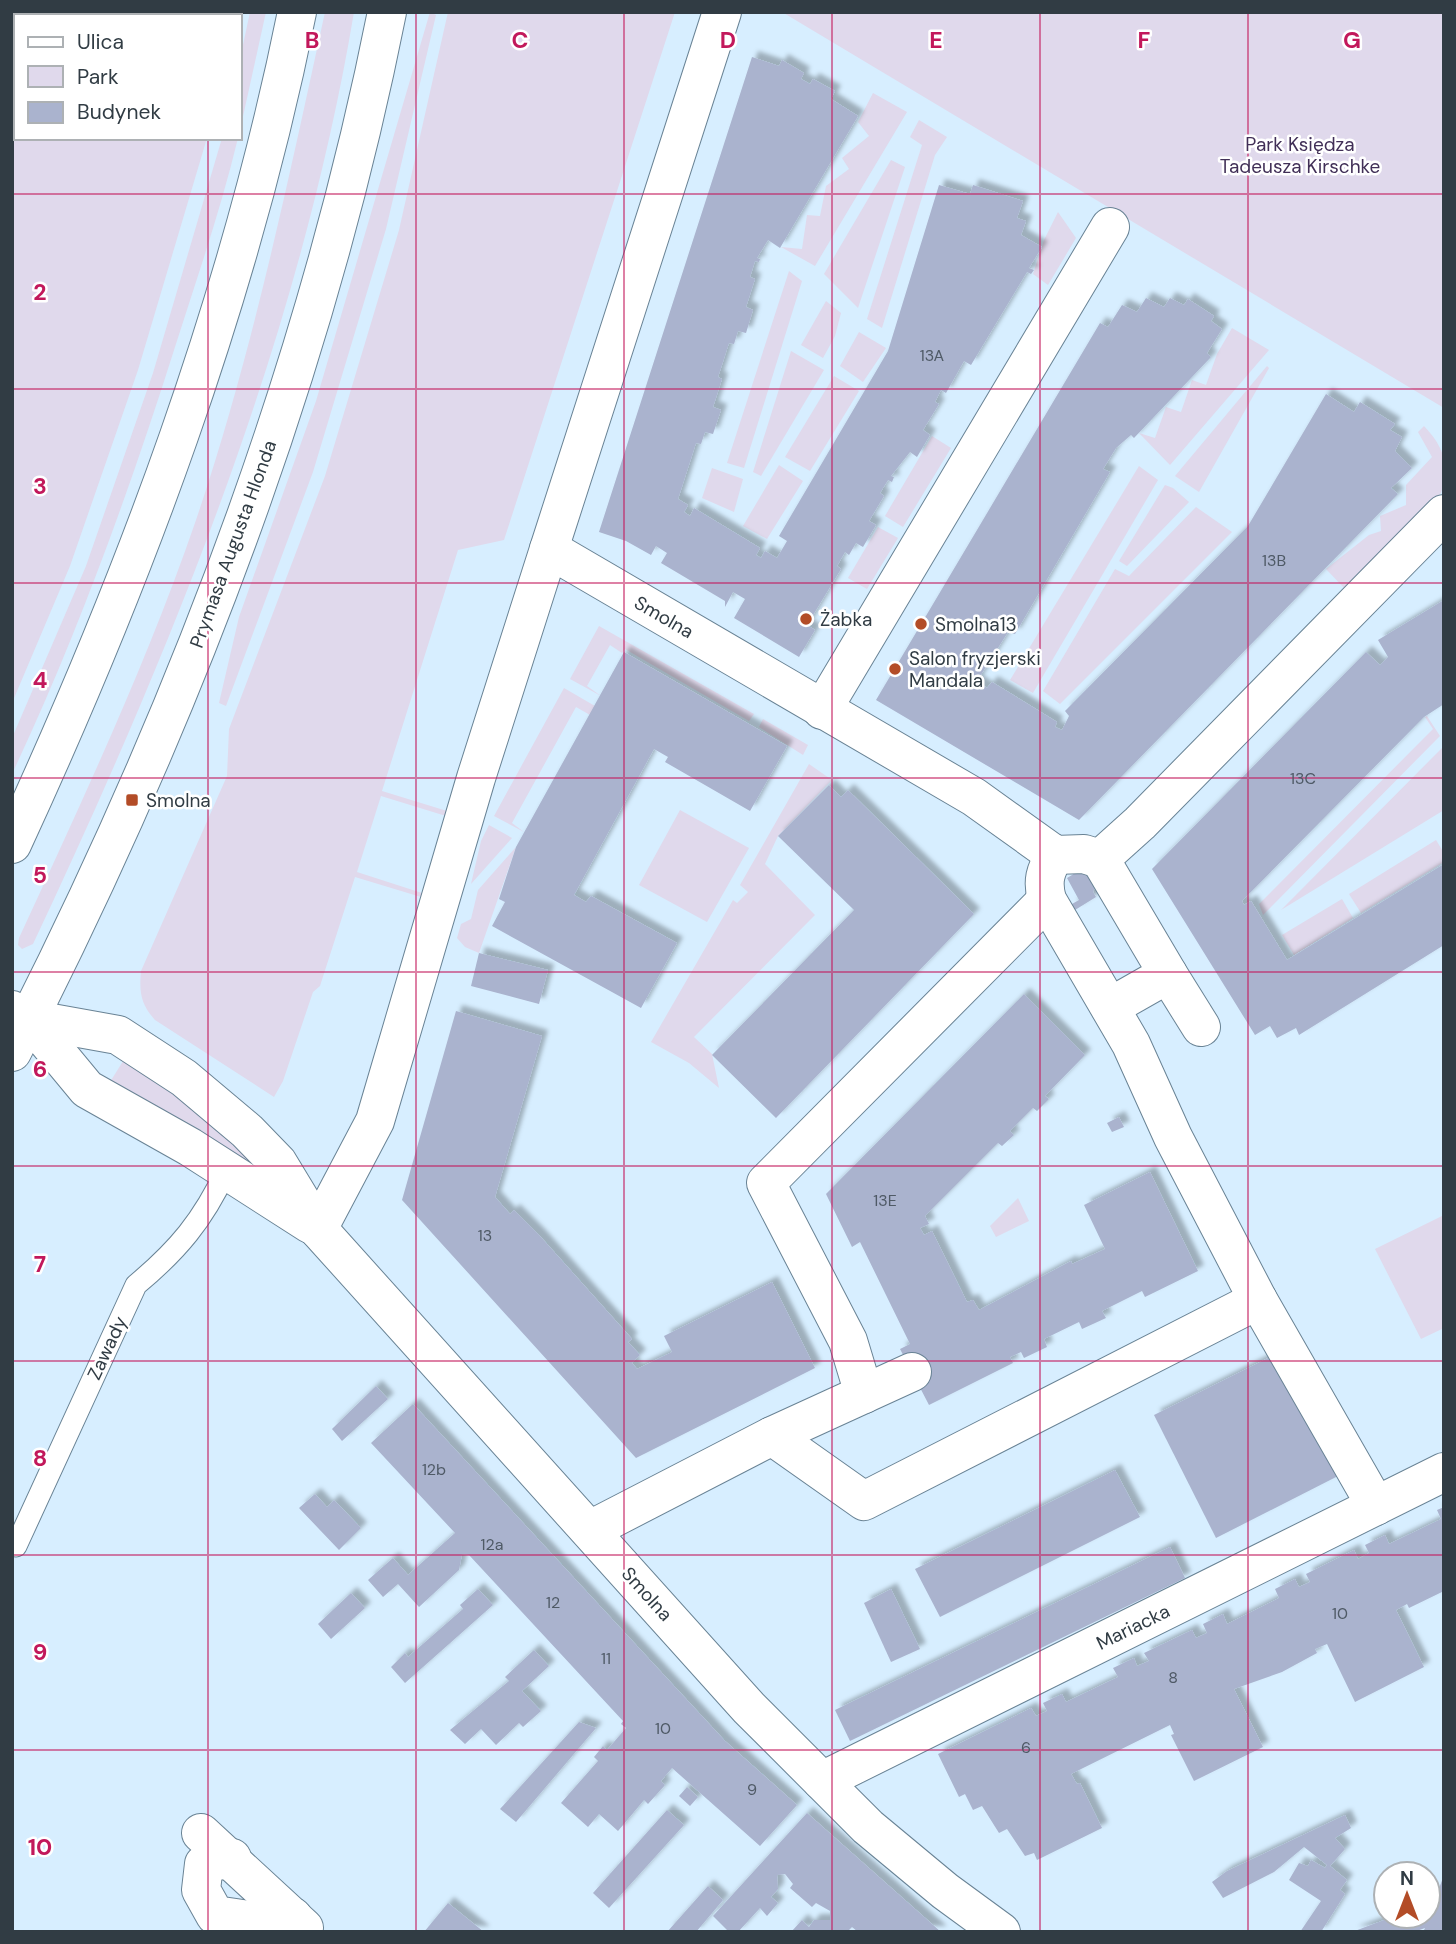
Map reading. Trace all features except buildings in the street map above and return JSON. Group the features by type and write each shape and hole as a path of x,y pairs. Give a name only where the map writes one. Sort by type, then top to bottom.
{"street":[{"path":"12,844 113,614 194,390 255,185 296,12"},
{"name":"Prymasa Augusta Hlonda","path":"18,1027 132,800 232,554 278,424 321,284 348,188 387,12"},
{"path":"318,1228 375,1121 480,766 722,12"},
{"path":"822,710 1110,227"},
{"path":"1100,859 1140,823 1444,514"},
{"name":"Smolna","path":"549,549 974,797 1055,855"},
{"path":"1201,1027 1100,859 1084,853 1055,855 1043,884 1047,900 1111,1007 1258,1300 1376,1506"},
{"path":"864,1394 848,1341 766,1183 1047,900"},
{"path":"1111,1007 1168,974"},
{"name":"Smolna","path":"18,1027 87,1090 190,1147 318,1228"},
{"name":"Smolna","path":"18,1027 118,1035 184,1078 247,1131 278,1163 318,1228 749,1708 868,1827 945,1891 1002,1932"},
{"path":"772,1436 864,1501 1258,1300"},
{"path":"590,1530 772,1436 912,1372"},
{"name":"Mariacka","path":"822,1781 1444,1472"},
{"path":"201,1833 232,1858 301,1925"},
{"path":"232,1858 204,1864 201,1890 215,1915 301,1925"}],"lane":[{"name":"Zawady","path":"16,1546 136,1285 173,1255 213,1199 226,1171"}],"green space":[{"path":"12,12 234,12 14,14 14,140 206,140 138,370 70,566 12,703"},
{"path":"250,12 266,12 242,121 242,50"},
{"path":"325,12 354,12 330,133 301,253 265,371 225,489 134,719 33,944 22,949 18,945 19,938 135,679 196,520 252,332"},
{"path":"430,12 436,15 386,229 313,472 226,706 219,703 239,617 316,401"},
{"path":"448,12 675,12 504,540 458,550 382,791 447,811 446,816 381,796 357,872 422,893 421,897 355,877 320,986 313,992 283,1081 274,1097 155,1020 142,998 141,971 227,776 229,729 325,476 399,230"},
{"name":"Park Księdza Tadeusza Kirschke","path":"782,12 1444,12 1444,408"},
{"path":"873,93 907,112 815,266 781,247 802,249 807,215 820,216 826,186 849,169 842,158 869,136 858,122"},
{"path":"919,120 947,137 935,155 882,328 867,319 922,145 910,137"},
{"path":"221,140 237,140 216,217 120,509 80,616 12,774 12,738 86,566 153,373"},
{"path":"891,160 905,167 858,308 824,274"},
{"path":"1058,212 1076,238 1048,285 1033,274 1044,240"},
{"path":"789,271 802,281 744,468 727,463"},
{"path":"826,301 841,313 835,336 823,358 801,345"},
{"path":"1232,328 1269,350 1170,465 1139,433 1155,438 1166,407 1181,412 1192,380 1206,385 1217,354"},
{"path":"859,332 886,348 863,382 840,366"},
{"path":"791,351 824,370 761,476 753,472"},
{"path":"1267,366 1269,368 1199,492 1175,476"},
{"path":"834,376 859,391 810,471 785,457"},
{"path":"1424,426 1441,449 1445,474 1441,493 1346,590 1326,569 1369,535 1381,531 1380,516 1406,505 1406,485 1432,457 1418,432"},
{"path":"932,436 951,448 903,527 885,516"},
{"path":"779,465 803,481 767,539 743,526"},
{"path":"1139,466 1158,480 1033,693 1010,680"},
{"path":"712,468 743,479 734,512 702,498"},
{"path":"1165,485 1173,488 1189,502 1127,566 1119,561"},
{"path":"1196,507 1232,532 1060,704 1043,691 1115,569 1129,576"},
{"path":"878,527 898,538 867,589 848,578"},
{"path":"599,626 754,714 749,721 625,649 622,653 610,645 587,686 601,696 570,679"},
{"path":"564,688 595,706 590,715 576,707 512,823 524,832 494,816"},
{"path":"1427,716 1440,736 1263,915 1259,904 1433,729 1425,717"},
{"path":"763,719 808,745 803,755 759,727"},
{"path":"1444,746 1444,810 1281,910"},
{"path":"809,764 832,780 778,836 765,864 815,915 694,1037 712,1054 719,1088 689,1063 651,1042 733,900 737,903 748,892 740,885"},
{"path":"680,810 749,848 707,922 639,885"},
{"path":"489,825 512,838 471,884 481,841"},
{"path":"1436,840 1444,853 1444,862 1361,913 1349,894"},
{"path":"516,847 479,953 465,947 457,938 461,924 471,919 478,890"},
{"path":"1342,899 1353,918 1294,955 1282,935"},
{"path":"125,1058 207,1116 274,1182 110,1082"},
{"path":"1018,1198 1029,1221 996,1237 990,1226"},
{"path":"1444,1215 1444,1328 1421,1339 1375,1249"}],"place":[{"name":"Żabka","path":"806,619"},
{"name":"Smolna13","path":"921,624"},
{"name":"Salon fryzjerski Mandala","path":"895,669"},
{"name":"Smolna","path":"132,800"}]}
